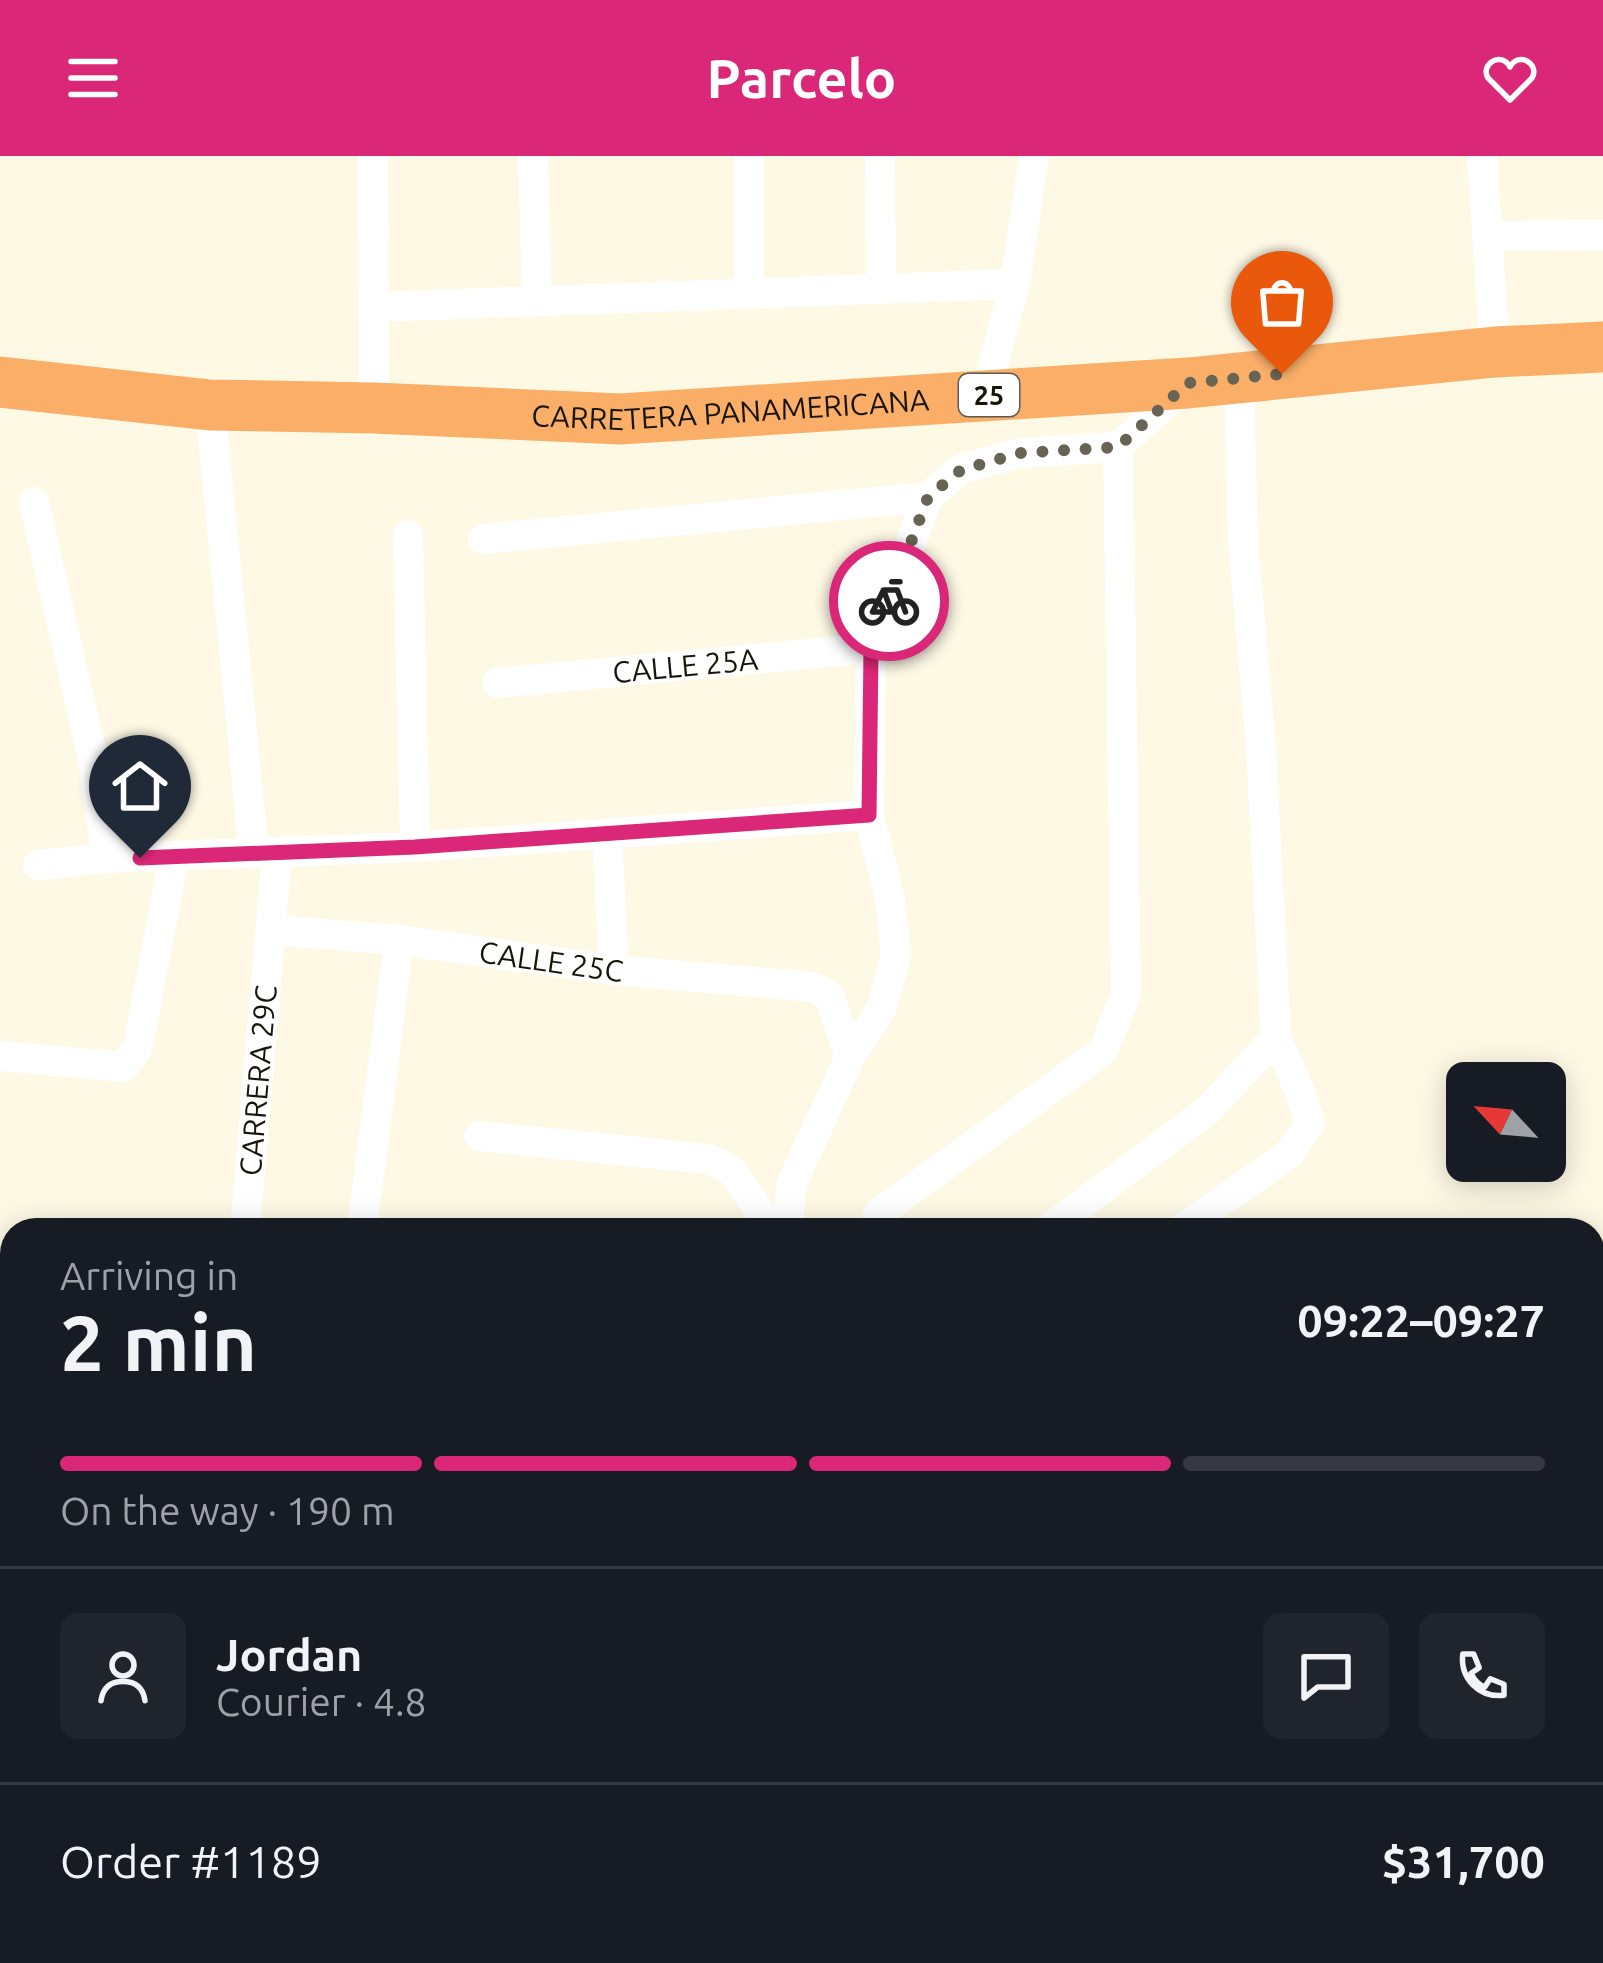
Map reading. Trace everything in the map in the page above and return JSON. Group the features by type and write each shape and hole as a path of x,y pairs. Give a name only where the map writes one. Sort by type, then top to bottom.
{"highway":[{"name":"CARRETERA PANAMERICANA","path":"0,382 210,405 620,419 1188,383 1495,352 1603,347"}],"street":[{"path":"373,156 374,408"},
{"path":"533,156 537,300"},
{"path":"748,292 749,156"},
{"path":"880,156 881,287"},
{"path":"986,395 1015,284 1034,156"},
{"path":"1482,156 1495,352"},
{"path":"1488,236 1603,235"},
{"path":"374,307 1015,284"},
{"path":"1197,1218 1288,1155 1310,1123 1276,1036 1261,748 1244,541 1240,378"},
{"path":"787,1218 791,1185 850,1057 881,1009 896,957 890,899 869,815 871,649 928,497 961,470 1020,453 1118,447 1188,383"},
{"name":"CARRERA 29C","path":"210,405 271,930 246,1218"},
{"path":"878,1214 1103,1051 1126,994 1118,447"},
{"path":"483,539 928,497"},
{"path":"34,502 92,755 107,858"},
{"path":"408,536 415,847"},
{"name":"CALLE 25A","path":"497,683 871,649"},
{"path":"38,865 107,858 415,847 869,815"},
{"path":"607,833 614,970"},
{"path":"0,1056 124,1067 137,1047 174,857"},
{"name":"CALLE 25C","path":"271,930 400,940 614,970 813,987 829,995 850,1057"},
{"path":"364,1218 400,940"},
{"path":"1063,1218 1208,1110 1276,1036"},
{"path":"479,1136 708,1159 735,1174 766,1218"}],"way so far":[{"path":"889,601 928,497 961,470 1020,453 1118,447 1188,383 1282,374"}],"route":[{"path":"140,858 415,847 869,815 871,649 889,601"}]}
